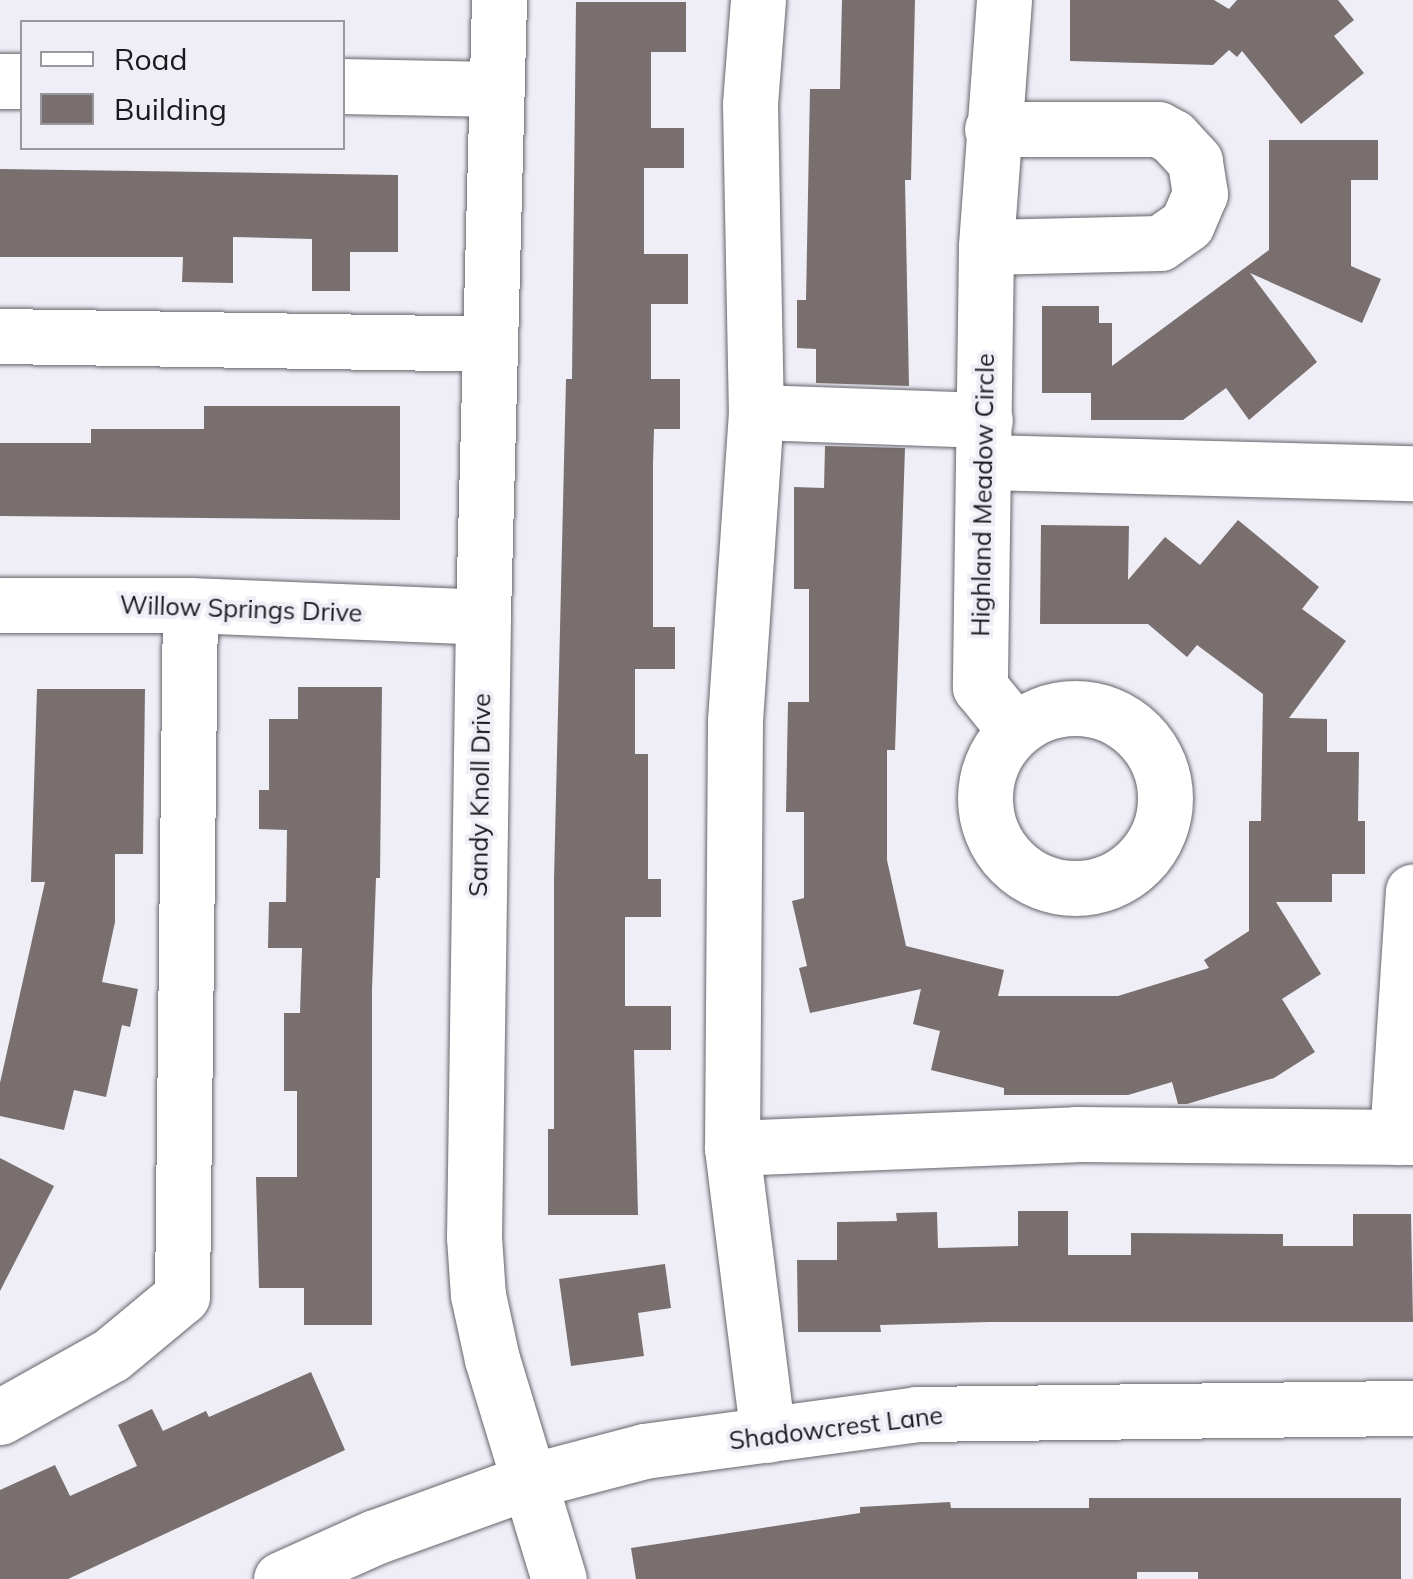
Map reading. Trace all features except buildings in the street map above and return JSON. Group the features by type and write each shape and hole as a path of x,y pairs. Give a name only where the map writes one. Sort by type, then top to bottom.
{"street":[{"name":"Sandy Knoll Drive","path":"499,0 482,616 474,1237 478,1295 492,1358 558,1579"},
{"path":"758,0 750,104 756,412 735,721 732,1148 768,1434"},
{"name":"Highland Meadow Circle","path":"1004,0 986,246 980,687 1016,730"},
{"path":"345,86 495,88"},
{"path":"986,246 1160,243 1187,224 1200,194 1195,161 1186,148 1158,130 992,129"},
{"path":"0,336 489,344"},
{"path":"756,412 985,441 1413,473"},
{"name":"Willow Springs Drive","path":"0,605 190,606 482,616"},
{"path":"0,1417 112,1354 182,1296 190,606"},
{"path":"732,1148 1076,1134 1405,1137 1413,892"},
{"name":"Shadowcrest Lane","path":"282,1579 375,1537 530,1482 644,1451 916,1414 1413,1408"}]}
